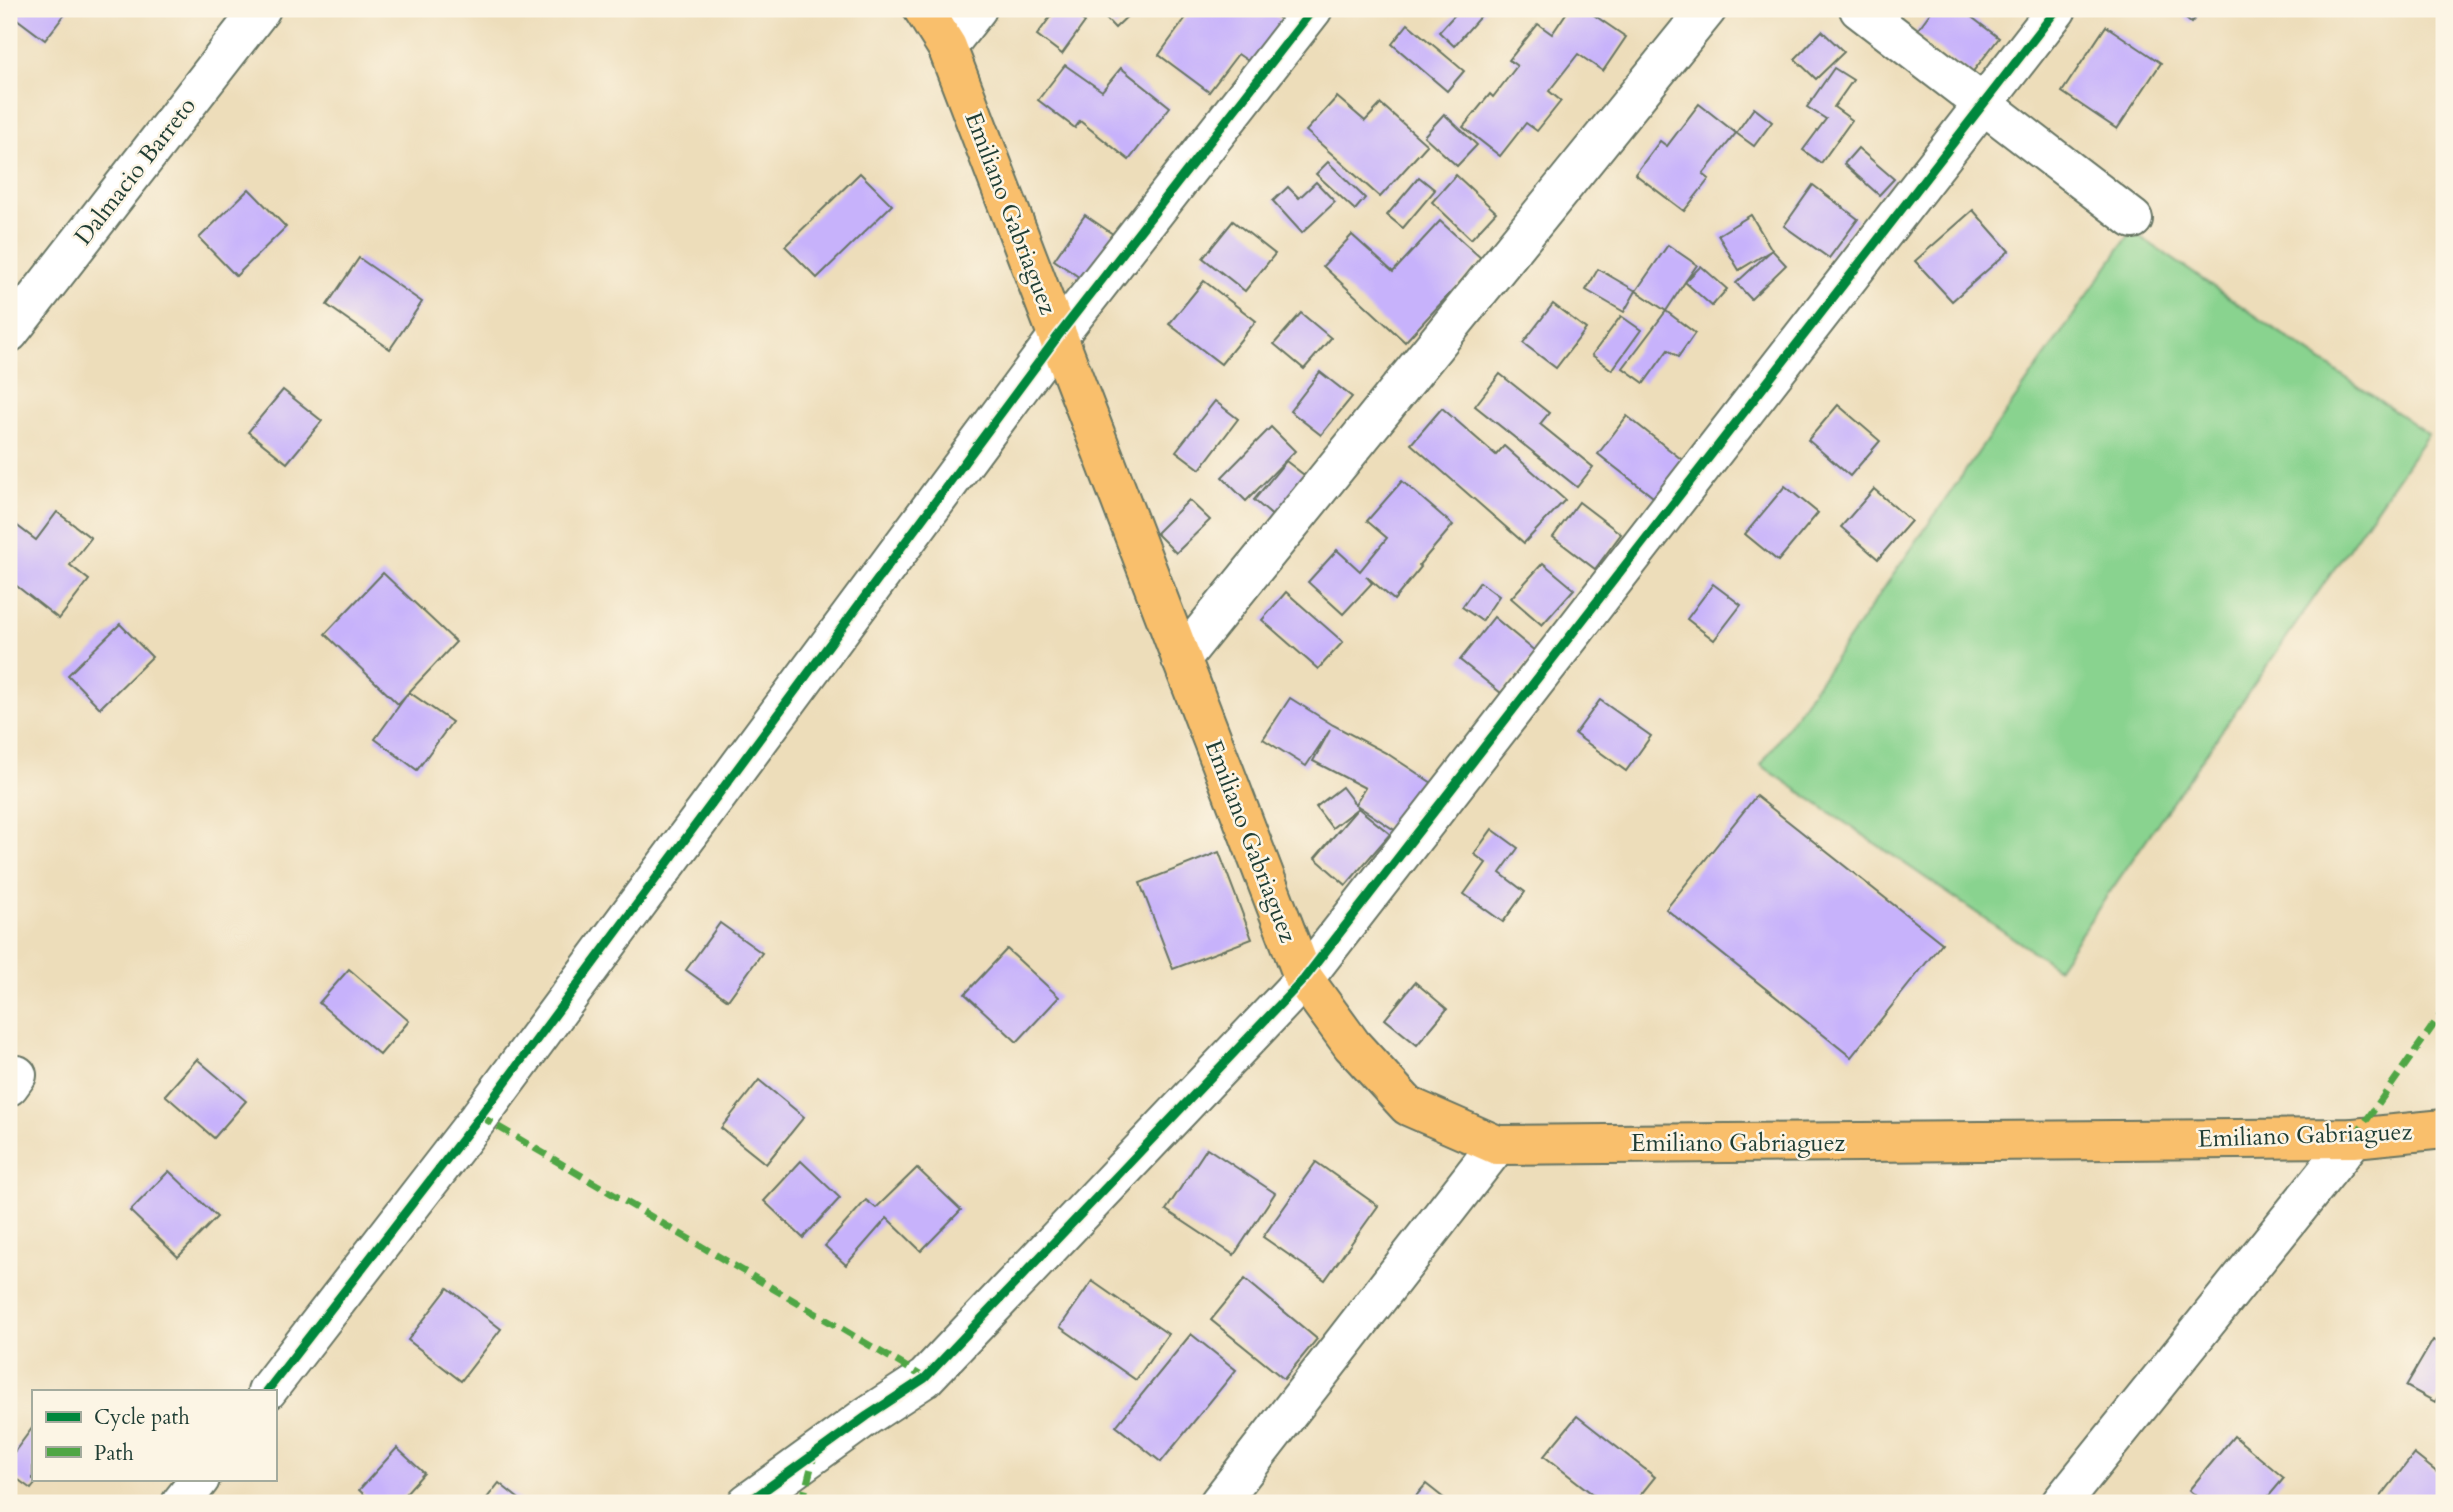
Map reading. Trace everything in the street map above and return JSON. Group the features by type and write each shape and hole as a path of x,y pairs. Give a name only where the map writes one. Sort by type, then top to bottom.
{"main road":[{"name":"Emiliano Gabriaguez","path":"923,9 947,47 1304,979 1352,1045 1408,1106 1497,1145 2354,1138 2444,1129"}],"street":[{"name":"Dalmacio Barreto","path":"9,333 261,9"},
{"path":"947,47 977,9"},
{"path":"268,1390 480,1116 1058,336 1313,9"},
{"path":"1181,659 1707,9"},
{"path":"1859,9 2133,219"},
{"path":"747,1503 867,1416 925,1378 1304,979 2057,9"},
{"path":"2062,1503 2354,1138"},
{"path":"1219,1503 1497,1145"},
{"path":"181,1503 199,1480"}],"green space":[{"path":"2132,231 2428,434 2057,968 1761,765"}],"building":[{"path":"9,9 69,9 45,40 9,13"},
{"path":"1056,9 1066,9 1085,22 1062,54 1037,35"},
{"path":"1097,9 1135,9 1115,28"},
{"path":"1178,9 1266,9 1286,23 1254,65 1238,54 1209,92 1159,55 1187,16"},
{"path":"1460,9 1486,10 1454,46 1439,32"},
{"path":"1569,9 1585,9 1626,37 1603,71 1578,54 1549,91 1561,101 1537,131 1526,123 1500,156 1463,127 1490,94 1493,97 1517,66 1509,60 1538,24 1552,34"},
{"path":"1933,9 1961,9 1999,38 1971,74 1916,32"},
{"path":"2174,9 2203,9 2191,23"},
{"path":"1408,24 1464,71 1447,91 1392,44"},
{"path":"2106,26 2161,63 2117,129 2062,92"},
{"path":"1822,31 1844,52 1816,79 1795,59"},
{"path":"1065,65 1102,91 1121,68 1170,107 1129,160 1080,121 1075,128 1038,100"},
{"path":"1834,68 1853,80 1834,107 1852,120 1821,163 1803,150 1826,119 1807,107"},
{"path":"1337,97 1365,121 1381,104 1427,145 1380,197 1306,131"},
{"path":"1699,104 1736,133 1703,174 1709,179 1684,211 1635,174 1660,141 1667,146"},
{"path":"1754,108 1772,122 1754,146 1736,133"},
{"path":"1444,114 1477,145 1457,166 1424,136"},
{"path":"1858,148 1894,179 1879,195 1844,164"},
{"path":"1328,162 1365,198 1355,210 1316,174"},
{"path":"860,173 892,205 817,278 785,246"},
{"path":"1456,175 1496,212 1471,239 1432,202"},
{"path":"1419,177 1435,190 1403,228 1387,215"},
{"path":"1316,182 1335,202 1302,233 1273,201 1288,187 1299,198"},
{"path":"1813,185 1858,219 1829,258 1784,226"},
{"path":"249,189 286,227 236,276 199,238"},
{"path":"1973,210 2009,251 1952,301 1915,261"},
{"path":"1085,215 1123,241 1092,286 1054,260"},
{"path":"1751,215 1772,250 1739,270 1718,235"},
{"path":"1233,221 1275,254 1245,291 1203,258"},
{"path":"1440,221 1482,259 1405,342 1323,266 1352,235 1393,272"},
{"path":"1668,245 1697,265 1666,311 1636,291"},
{"path":"1772,250 1786,265 1751,299 1736,283"},
{"path":"359,258 422,302 390,349 327,305"},
{"path":"1701,266 1727,289 1712,306 1685,282"},
{"path":"1598,269 1636,291 1624,312 1586,290"},
{"path":"1204,281 1256,321 1221,364 1169,324"},
{"path":"1553,304 1586,329 1556,368 1523,343"},
{"path":"1666,311 1695,333 1678,357 1668,350 1644,383 1623,368"},
{"path":"1301,313 1331,338 1304,369 1274,344"},
{"path":"1621,316 1641,330 1612,370 1592,355"},
{"path":"1320,372 1352,397 1321,435 1290,411"},
{"path":"1500,374 1549,413 1540,424 1593,467 1577,487 1475,406"},
{"path":"283,390 322,421 287,463 248,432"},
{"path":"1215,401 1238,419 1200,469 1176,451"},
{"path":"1838,405 1880,441 1850,476 1808,440"},
{"path":"1442,408 1496,455 1504,446 1565,500 1524,543 1411,444"},
{"path":"1627,416 1686,463 1657,500 1598,454"},
{"path":"1271,427 1295,451 1246,501 1222,477"},
{"path":"1286,461 1308,478 1275,518 1254,500"},
{"path":"1402,481 1453,525 1394,600 1366,576 1372,583 1343,614 1308,582 1337,550 1360,571 1387,538 1367,521"},
{"path":"1785,486 1818,513 1778,561 1745,534"},
{"path":"1874,489 1911,521 1878,559 1841,527"},
{"path":"1189,500 1210,520 1176,553 1156,533"},
{"path":"1579,502 1621,534 1595,569 1553,537"},
{"path":"57,512 91,538 70,565 89,580 59,619 9,580 9,526 12,522 36,540"},
{"path":"1543,563 1574,589 1542,625 1511,598"},
{"path":"383,573 456,642 398,704 325,634"},
{"path":"1480,582 1499,596 1482,621 1462,607"},
{"path":"1713,584 1741,605 1714,640 1687,619"},
{"path":"1286,592 1343,642 1318,669 1262,620"},
{"path":"1494,617 1536,652 1501,693 1460,660"},
{"path":"120,624 152,657 100,708 68,675"},
{"path":"409,692 452,722 417,770 375,739"},
{"path":"1290,698 1333,725 1388,754 1432,783 1399,833 1355,804 1365,788 1313,761 1330,730 1306,766 1263,739"},
{"path":"1600,700 1651,736 1626,771 1575,734"},
{"path":"1342,787 1358,808 1332,828 1316,807"},
{"path":"1756,796 1942,943 1851,1057 1666,909"},
{"path":"1358,808 1390,834 1346,885 1315,858"},
{"path":"1492,829 1518,848 1500,873 1525,892 1503,922 1464,894 1486,863 1474,854"},
{"path":"1219,852 1252,939 1173,969 1140,883"},
{"path":"720,923 762,953 728,1000 686,970"},
{"path":"1007,949 1059,997 1017,1042 965,994"},
{"path":"349,969 409,1021 380,1055 319,1003"},
{"path":"1415,982 1447,1009 1417,1045 1385,1019"},
{"path":"197,1059 246,1101 214,1138 165,1095"},
{"path":"759,1080 804,1117 766,1164 721,1128"},
{"path":"1207,1148 1275,1193 1234,1255 1166,1210"},
{"path":"801,1161 840,1198 803,1238 764,1201"},
{"path":"1316,1162 1378,1206 1325,1280 1263,1237"},
{"path":"917,1168 961,1210 921,1251 887,1218 846,1265 825,1246 866,1200 876,1208"},
{"path":"169,1171 217,1217 178,1257 130,1211"},
{"path":"1245,1279 1317,1339 1284,1379 1211,1320"},
{"path":"1092,1281 1168,1334 1136,1380 1060,1327"},
{"path":"448,1288 501,1329 461,1381 408,1340"},
{"path":"1191,1334 1236,1370 1161,1462 1116,1426"},
{"path":"2433,1340 2444,1346 2444,1386 2435,1402 2406,1386"},
{"path":"1577,1416 1655,1477 1634,1503 1604,1503 1544,1456"},
{"path":"32,1428 32,1480 38,1480 31,1489 9,1473 9,1459"},
{"path":"2234,1436 2284,1478 2263,1503 2204,1503 2189,1490"},
{"path":"397,1448 424,1473 397,1503 373,1503 359,1490"},
{"path":"2414,1454 2444,1478 2444,1503 2376,1503"},
{"path":"499,1483 524,1503 483,1503"},
{"path":"1426,1484 1450,1503 1410,1503"}],"marked path":[{"path":"2354,1138 2444,1010"},
{"path":"480,1116 925,1378"},
{"path":"802,1503 814,1456"}],"cycle path":[{"path":"268,1390 480,1116 1058,336 1313,9"},
{"path":"747,1503 867,1416 925,1378 1304,979 2057,9"}]}
